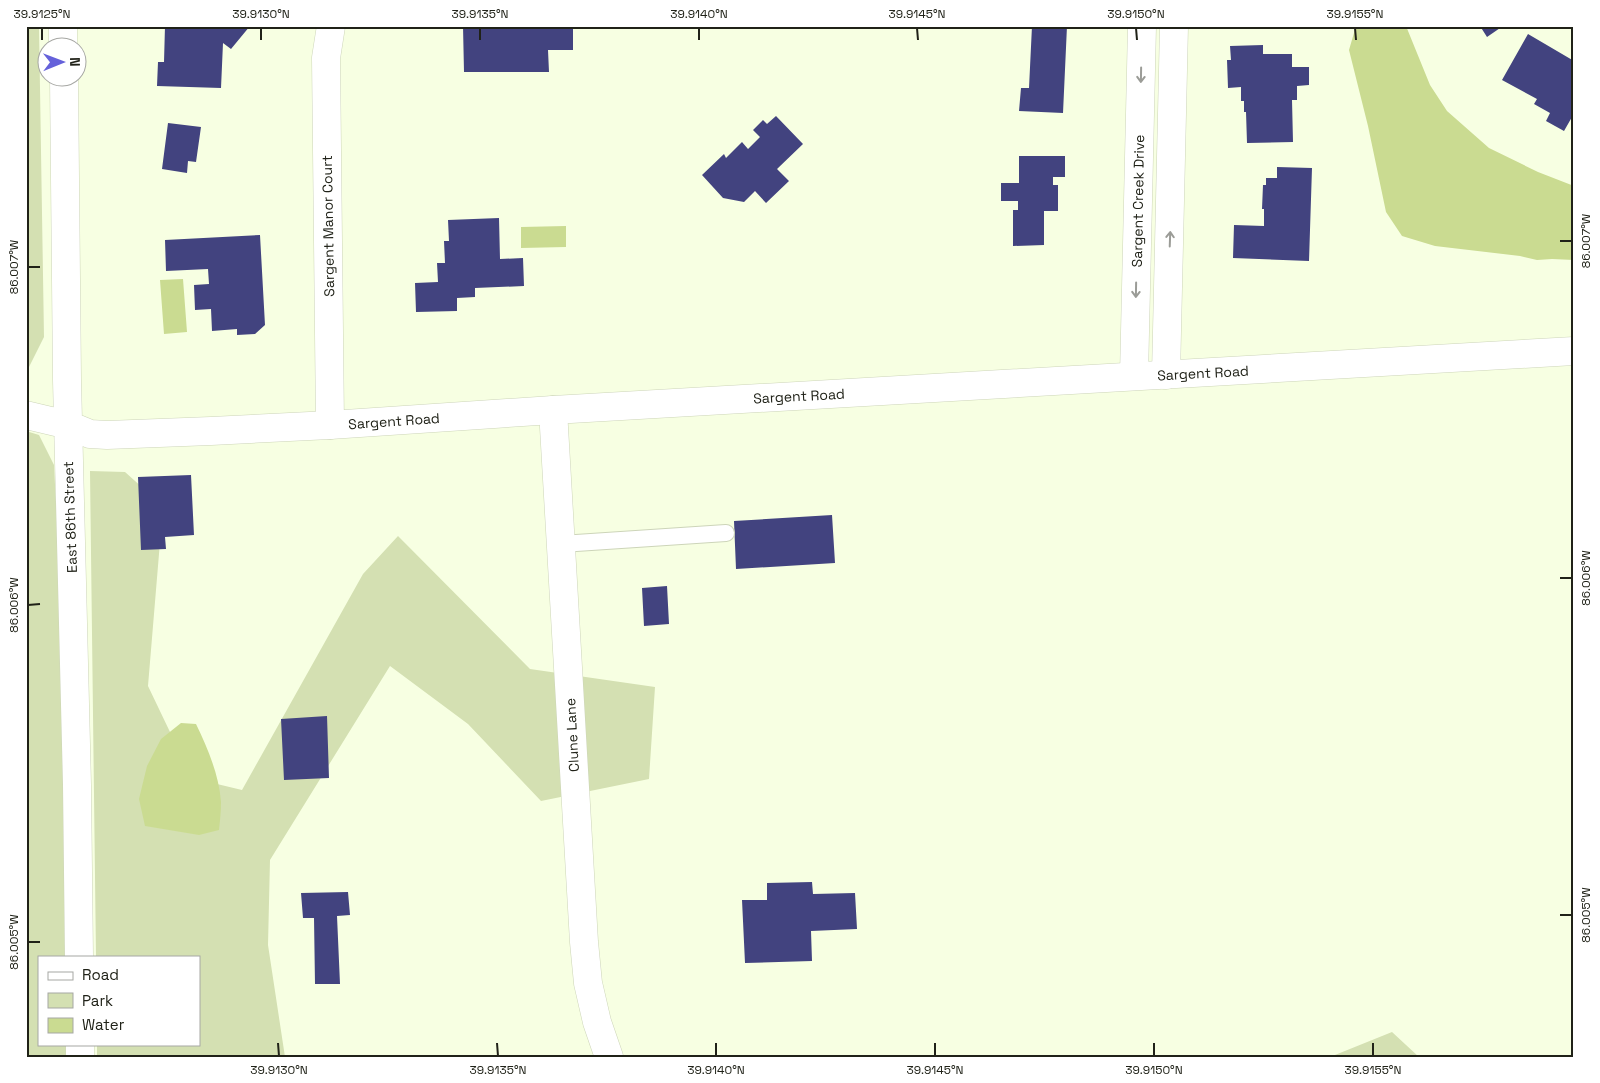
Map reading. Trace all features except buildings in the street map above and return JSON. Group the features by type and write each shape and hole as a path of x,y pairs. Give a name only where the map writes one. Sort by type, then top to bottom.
{"street":[{"name":"Sargent Manor Court","path":"330,425 326,58 331,26"},
{"name":"Sargent Creek Drive","path":"1134,376 1142,26"},
{"path":"1166,375 1174,26"},
{"name":"East 86th Street","path":"64,88 68,425 77,784 79,956"},
{"name":"Sargent Road","path":"26,415 68,425 90,434 108,435 330,425 553,410 1574,351"},
{"name":"Clune Lane","path":"553,410 584,942 588,983 597,1022 609,1057"}],"lane":[{"path":"1139,158 1172,158"},
{"path":"561,544 726,534"}],"green space":[{"path":"26,26 39,26 38,88 40,88 44,337 26,373"},
{"path":"26,431 39,435 54,465 63,638 65,956 38,956 38,1046 66,1046 66,1057 26,1057"},
{"path":"90,471 125,472 163,506 148,686 192,778 242,790 363,574 398,536 530,669 655,687 649,779 541,801 468,724 390,666 270,860 268,945 285,1057 97,1057 97,1046 200,1046 200,956 96,956"},
{"path":"1392,1032 1419,1057 1330,1057"}],"water":[{"path":"1356,26 1406,26 1430,85 1447,111 1489,148 1538,172 1574,186 1574,260 1537,260 1520,256 1435,246 1402,236 1386,212 1368,126 1349,50"},
{"path":"566,226 566,247 521,248 521,227"},
{"path":"183,279 187,332 164,334 160,280"},
{"path":"181,723 196,724 212,762 220,792 221,812 219,830 199,835 145,826 139,799 147,766 161,739"}]}
